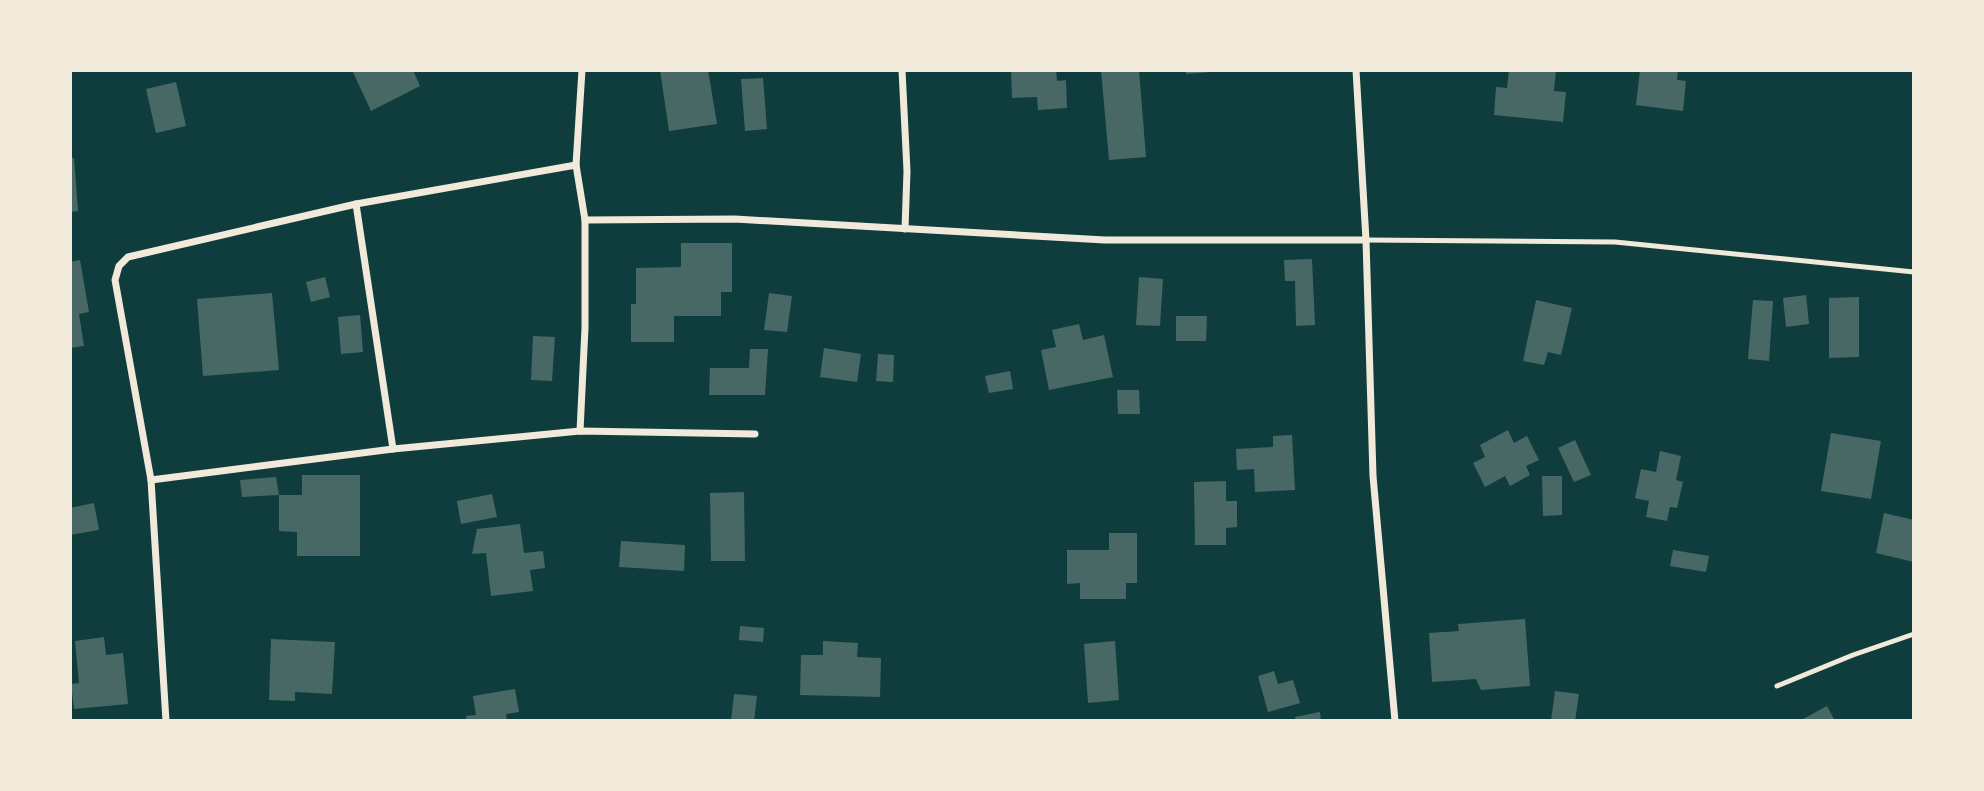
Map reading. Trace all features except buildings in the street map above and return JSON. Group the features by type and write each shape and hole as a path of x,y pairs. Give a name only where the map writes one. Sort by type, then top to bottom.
{"street":[{"path":"580,431 585,328 585,220 576,164 582,70"},
{"path":"902,70 907,170 905,229"},
{"path":"1356,70 1366,240 1373,476 1395,721"},
{"path":"166,721 151,480 115,280 119,266 128,257 356,204 576,164"},
{"path":"356,204 393,449"},
{"path":"585,220 735,219 1105,240 1366,240"},
{"path":"151,480 393,449 580,431 755,434"}],"lane":[{"path":"1366,240 1615,242 1914,272"},
{"path":"1777,686 1853,654 1914,634"}]}
